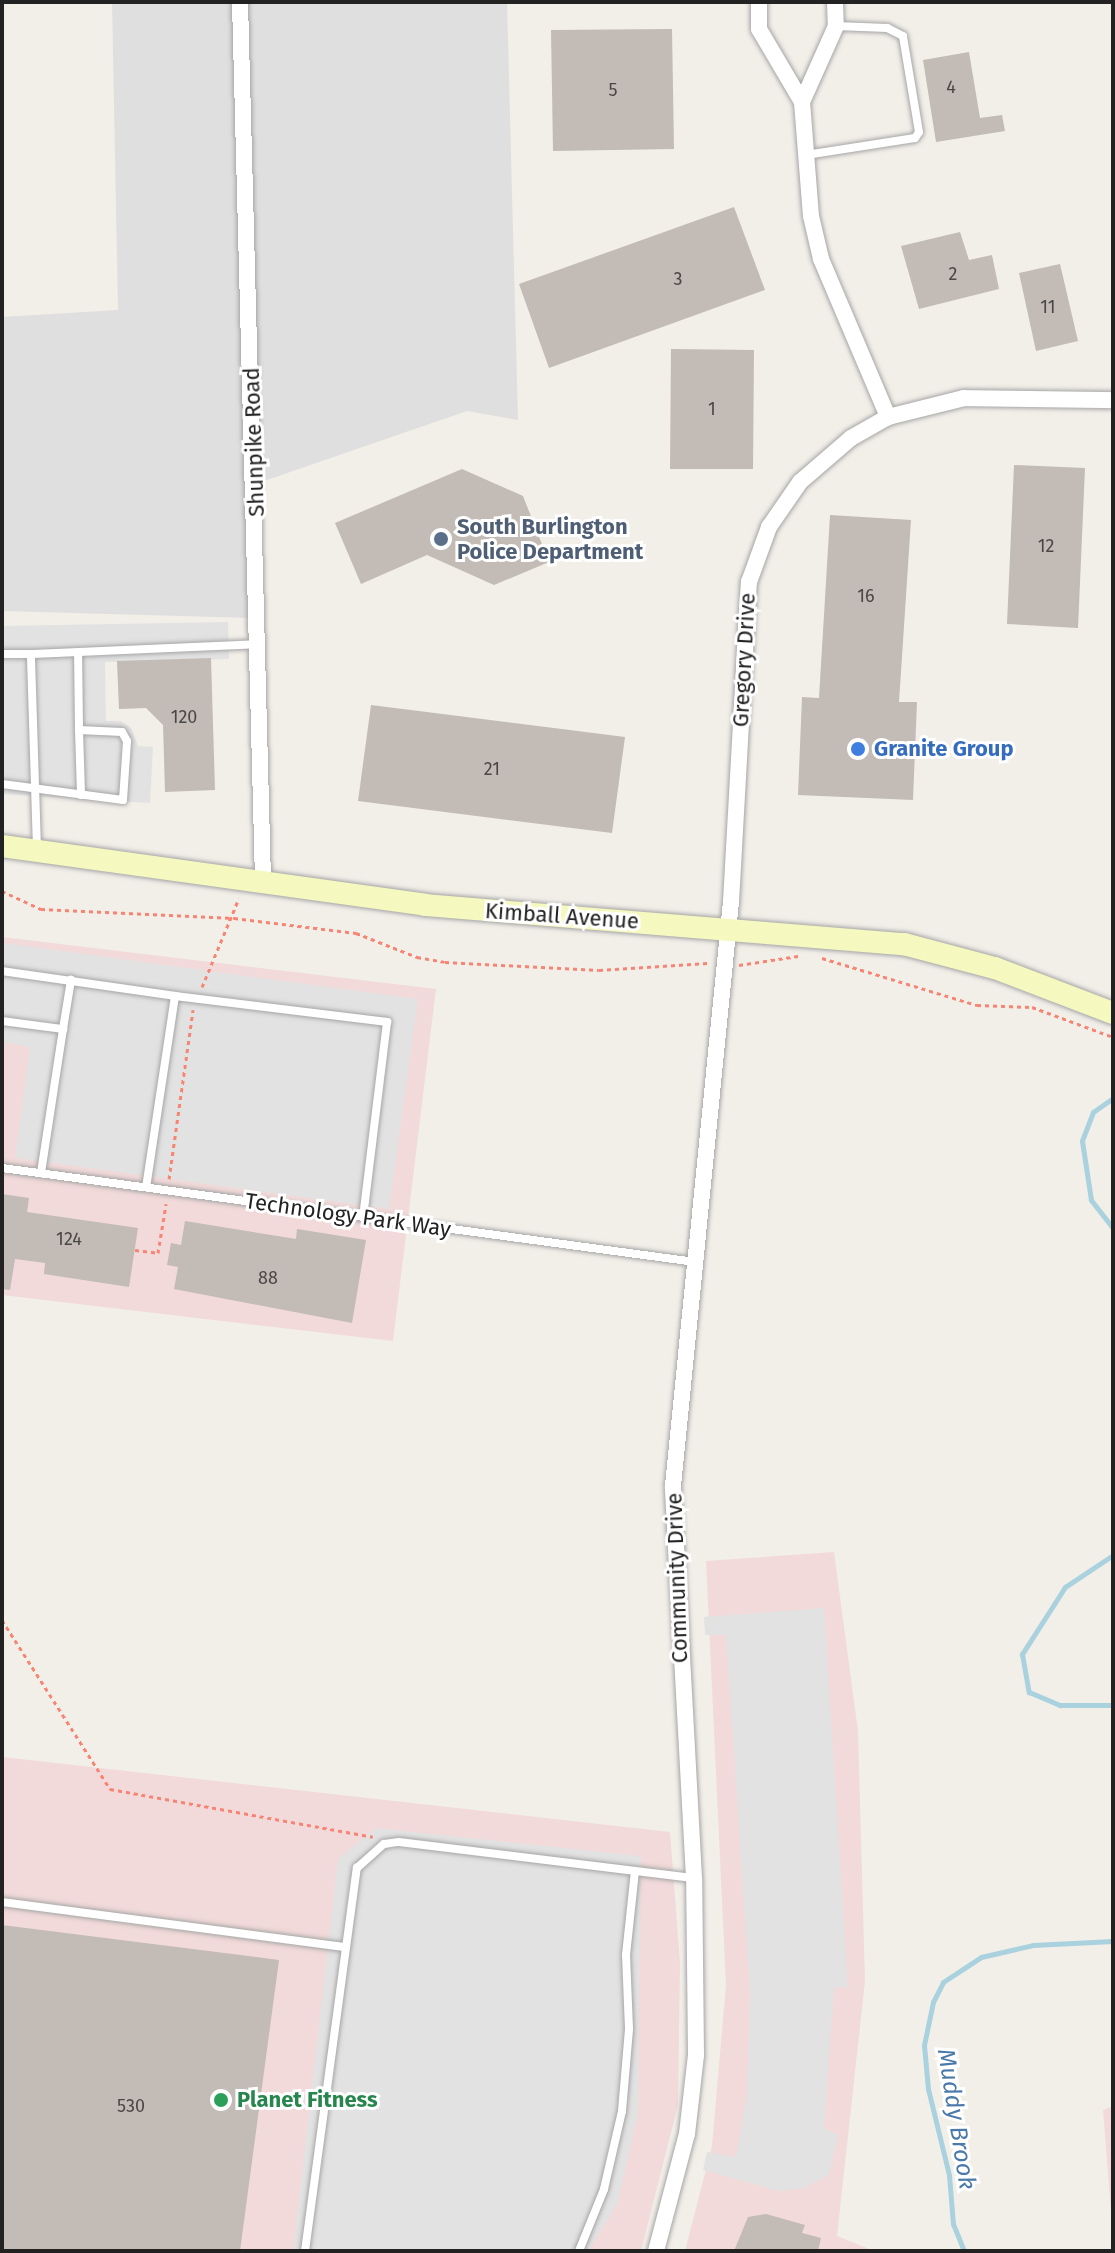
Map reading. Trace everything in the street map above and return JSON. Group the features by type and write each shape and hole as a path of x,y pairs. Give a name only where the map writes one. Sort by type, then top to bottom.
{"main road":[{"name":"Kimball Avenue","path":"2,846 478,910 904,944 995,968 1113,1013"}],"street":[{"name":"Shunpike Road","path":"240,2 263,883"},
{"path":"759,2 759,29 802,102 821,259 888,417"},
{"path":"802,102 836,26 835,2"},
{"name":"Gregory Drive","path":"731,902 741,643 754,563 769,527 800,482 851,438 888,417 964,398 1113,400"},
{"name":"Community Drive","path":"656,2251 675,2193 694,2080 694,1878 673,1486 731,902"}],"lane":[{"path":"806,155 915,138 919,132 903,36 887,28 836,26"},
{"path":"2,654 259,644"},
{"path":"78,652 81,795"},
{"path":"31,654 37,851"},
{"path":"2,784 123,800 127,741 122,732 79,730"},
{"path":"2,971 387,1022 363,1217"},
{"path":"41,1173 71,980"},
{"path":"146,1187 175,996"},
{"path":"2,1021 63,1029"},
{"name":"Technology Park Way","path":"2,1168 695,1262"},
{"path":"305,2251 355,1872 384,1844 399,1842 694,1878"},
{"path":"579,2251 610,2168 622,2111 629,2029 626,1955 635,1871"},
{"path":"2,1902 344,1947"}],"path":[{"path":"2,891 41,909 234,918 356,933 417,957 445,962 599,970 764,965 807,956"},
{"path":"201,990 234,918 239,895"},
{"path":"816,956 977,1005 1032,1007 1113,1037"},
{"path":"169,1179 193,1010"},
{"path":"135,1250 158,1253 166,1204"},
{"path":"2,1620 110,1789 399,1842"}],"shaded area":[{"path":"112,2 507,2 518,420 467,411 247,487 251,618 2,611 2,317 118,310"},
{"path":"228,622 229,659 105,662 106,721 121,721 131,728 138,746 153,747 150,803 2,794 2,626"},
{"path":"2,937 436,989 393,1341 2,1295"},
{"path":"2,943 418,999 389,1209 15,1158 30,1047 2,1042"},
{"path":"834,1552 858,1731 865,1981 837,2236 874,2251 685,2251 712,2146 726,1985 706,1561"},
{"path":"824,1608 848,1987 834,1988 824,2128 838,2135 829,2175 802,2189 778,2191 703,2170 707,2152 736,2157 747,2095 750,1992 726,1635 705,1635 704,1617"},
{"path":"2,1757 670,1832 680,1963 678,2105 641,2251 2,2251"},
{"path":"376,1828 641,1856 638,2114 617,2205 588,2251 293,2251 338,1859"},
{"path":"1113,2106 1113,2237 1103,2110"}],"building":[{"path":"672,29 674,149 553,151 551,30"},
{"path":"969,52 980,118 1002,115 1005,131 936,142 923,60"},
{"path":"734,207 765,290 549,368 519,284"},
{"path":"960,232 969,260 992,255 999,289 919,309 901,246"},
{"path":"1060,264 1078,341 1036,351 1019,273"},
{"path":"671,349 754,350 753,469 670,469"},
{"path":"1014,465 1085,468 1078,628 1007,624"},
{"name":"South Burlington Police Department","path":"462,469 523,496 549,562 494,585 427,555 361,584 335,523"},
{"path":"830,515 911,520 899,702 917,702 913,800 798,795 802,697 819,698"},
{"path":"211,658 215,790 165,792 163,725 146,708 119,709 117,661"},
{"path":"371,705 625,737 612,833 358,801"},
{"path":"2,1194 29,1198 27,1212 138,1228 129,1287 44,1274 45,1263 15,1259 10,1290 2,1289"},
{"path":"185,1221 296,1239 297,1229 366,1240 352,1323 174,1289 178,1267 167,1265 171,1243 181,1245"},
{"path":"2,1925 279,1960 240,2251 2,2251"},
{"path":"766,2214 805,2225 802,2233 821,2238 818,2251 734,2251 748,2217"}],"waterway":[{"name":"Muddy Brook","path":"1113,1098 1093,1112 1082,1141 1091,1200 1113,1228"},
{"name":"Muddy Brook","path":"1113,1555 1065,1587 1022,1654 1029,1692 1060,1705 1113,1705"},
{"name":"Muddy Brook","path":"964,2251 953,2224 949,2175 928,2089 924,2045 933,2002 943,1982 981,1957 1033,1945 1113,1941"}],"place":[{"name":"South Burlington Police Department","path":"441,539"},
{"name":"Granite Group","path":"858,749"},
{"name":"Planet Fitness","path":"221,2100"}]}
